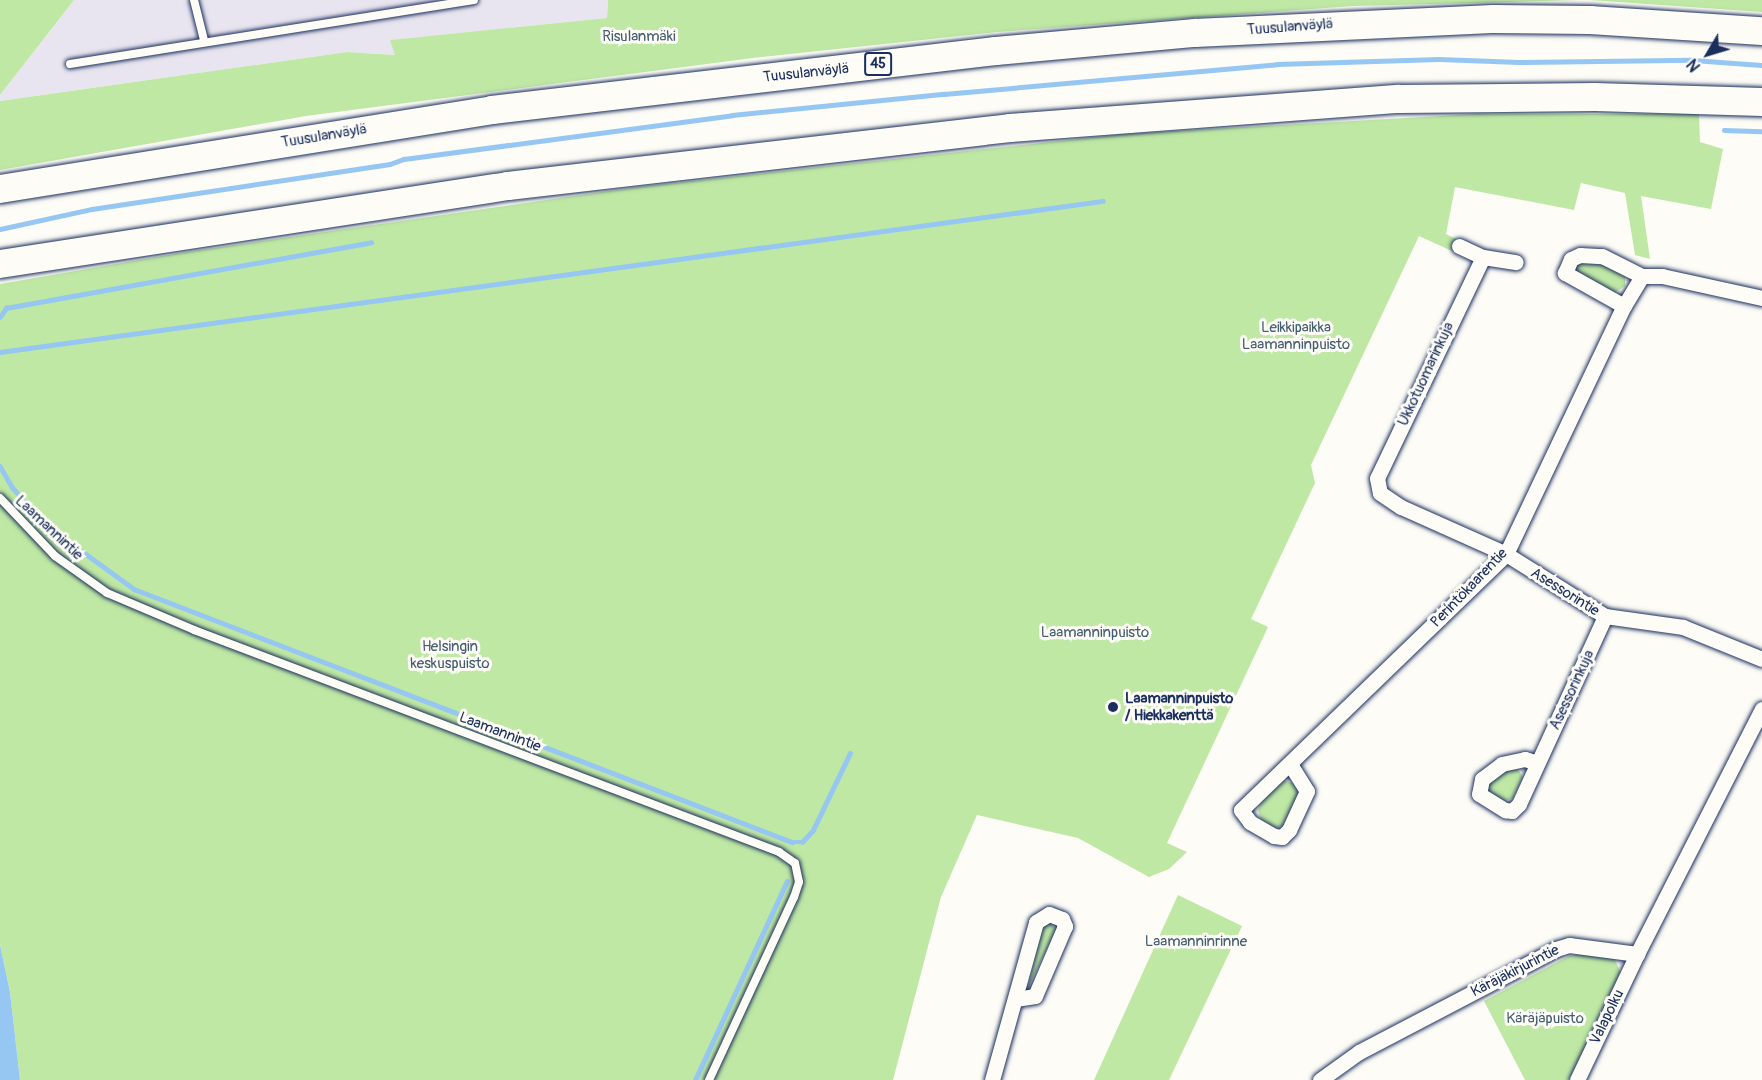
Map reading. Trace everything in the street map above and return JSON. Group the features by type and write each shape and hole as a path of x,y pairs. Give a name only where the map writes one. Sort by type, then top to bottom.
{"highway":[{"name":"Tuusulanväylä","path":"0,189 492,110 996,51 1194,33 1494,19 1590,20 1762,31"},
{"path":"0,264 508,186 1010,128 1399,99 1595,97 1762,102"}],"street":[{"path":"1459,246 1483,257 1516,261"},
{"path":"1624,306 1572,279 1565,273 1568,263 1580,255 1602,256 1642,276 1662,276 1762,298"},
{"name":"Ukkotuomarinkuja","path":"1380,493 1377,478 1483,257"},
{"name":"Perintökaarentie","path":"1290,764 1307,791 1289,830 1282,837 1274,836 1250,822 1241,810 1506,554 1624,306 1642,276"},
{"name":"Asessorintie","path":"1380,493 1401,507 1506,554 1605,616 1683,627 1762,659"},
{"name":"Asessorinkuja","path":"1537,763 1605,616"},
{"path":"1637,954 1762,709"},
{"path":"992,1080 1036,922 1049,914 1062,919 1065,926 1035,996 1015,999"},
{"name":"Käräjäkirjurintie","path":"1320,1080 1359,1052 1556,949 1569,945 1637,954"},
{"name":"Valapolku","path":"1577,1080 1637,954"}],"lane":[{"path":"194,0 204,40"},
{"path":"70,64 204,40 326,26 474,0"},
{"name":"Laamannintie","path":"0,498 55,556 107,593 194,630 779,852 795,863 799,882 794,897 709,1080"}],"shaded area":[{"path":"74,0 608,0 607,18 391,40 396,55 347,52 0,101 0,95"}],"green space":[{"path":"0,0 74,0 0,95"},
{"name":"Risulanmäki","path":"608,0 1579,0 1353,6 997,32 753,58 306,116 0,170 0,101 347,52 395,55 390,40 607,18"},
{"path":"1590,0 1762,0 1762,12"},
{"name":"Helsingin keskuspuisto","path":"1476,114 1699,114 1700,142 1723,149 1711,209 1641,196 1650,259 1635,255 1625,193 1581,183 1574,210 1455,187 1446,234 1460,241 1454,252 1419,236 1311,465 1315,483 1251,619 1268,627 1167,843 1187,852 1169,869 1149,877 1078,838 977,815 941,897 893,1080 20,1080 10,992 0,945 0,284 186,252 637,187 1123,134"},
{"path":"1576,261 1599,261 1625,274 1625,286 1614,293 1573,275"},
{"path":"1517,768 1523,777 1513,798 1502,802 1488,792 1489,783 1506,769"},
{"path":"1283,780 1298,785 1300,795 1285,825 1275,828 1261,820 1258,810 1262,800"},
{"name":"Laamanninrinne","path":"1178,895 1242,926 1169,1080 1094,1080"},
{"path":"1049,921 1056,930 1028,988 1043,924"},
{"name":"Käräjäpuisto","path":"1588,951 1614,958 1621,973 1569,1080 1525,1080 1484,1001 1567,957"}],"water":[{"path":"0,945 10,992 20,1080 0,1080"}],"waterway":[{"path":"0,229 92,209 390,164 404,159 732,115 944,94 1277,64 1439,59 1519,62 1693,60 1762,65"},
{"path":"1724,130 1762,131"},
{"path":"0,352 1103,201"},
{"path":"0,317 6,308 371,242"},
{"path":"0,466 12,487 46,525 134,589 792,842 802,842 813,830 850,753"},
{"path":"695,1080 787,881"}],"place":[{"name":"Laamanninpuisto / Hiekkakenttä","path":"1113,707"}],"park label":[{"name":"Leikkipaikka Laamanninpuisto","path":"1296,336"},
{"name":"Laamanninpuisto","path":"1095,633"}]}
